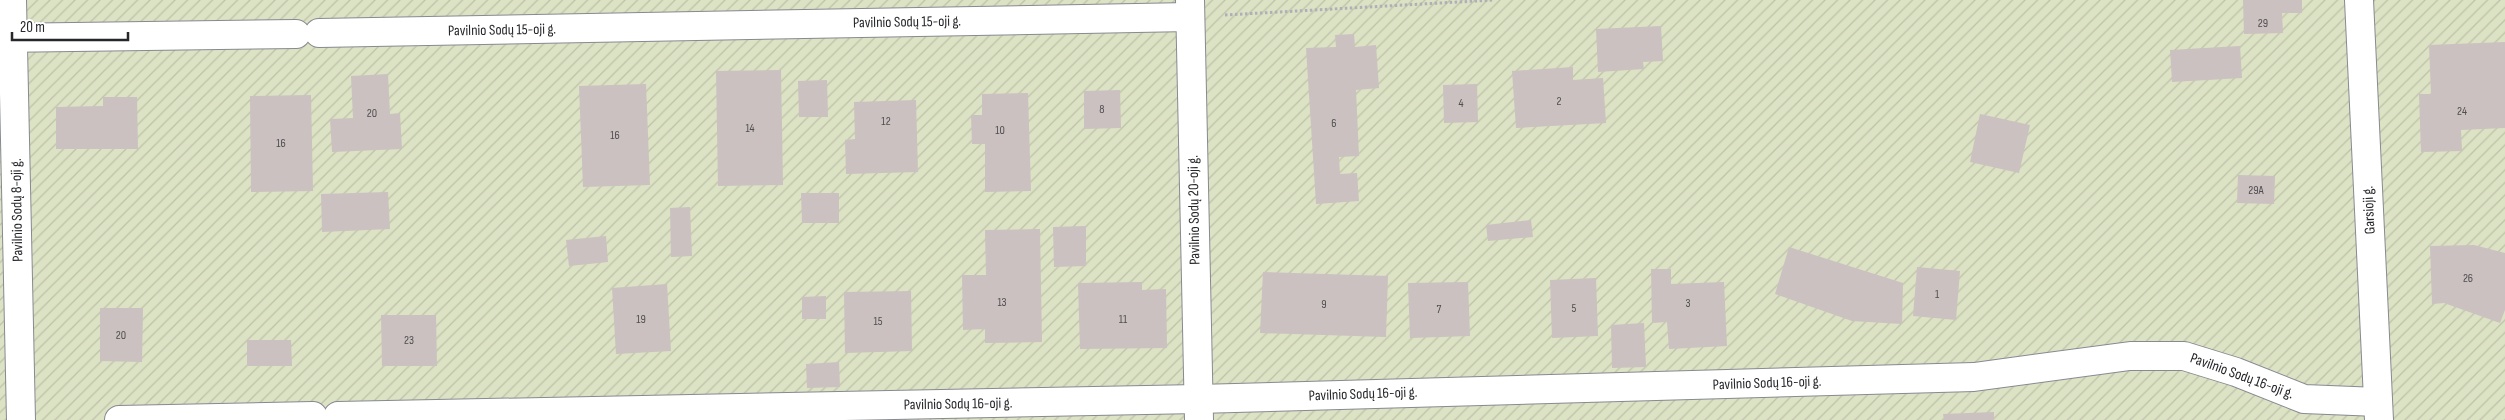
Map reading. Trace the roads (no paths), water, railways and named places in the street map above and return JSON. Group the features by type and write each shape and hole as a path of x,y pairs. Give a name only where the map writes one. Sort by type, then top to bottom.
{"street":[{"name":"Pavilnio Sodų 8-oji g.","path":"12,0 6,38 21,420"},
{"name":"Garsioji g.","path":"2359,0 2378,411"},
{"name":"Pavilnio Sodų 15-oji g.","path":"6,38 307,33 1190,8"},
{"name":"Pavilnio Sodų 20-oji g.","path":"1190,8 1199,410"},
{"name":"Pavilnio Sodų 16-oji g.","path":"120,420 326,416 1199,410 1974,377 2130,356 2184,356 2236,372 2304,399 2378,411"}]}
